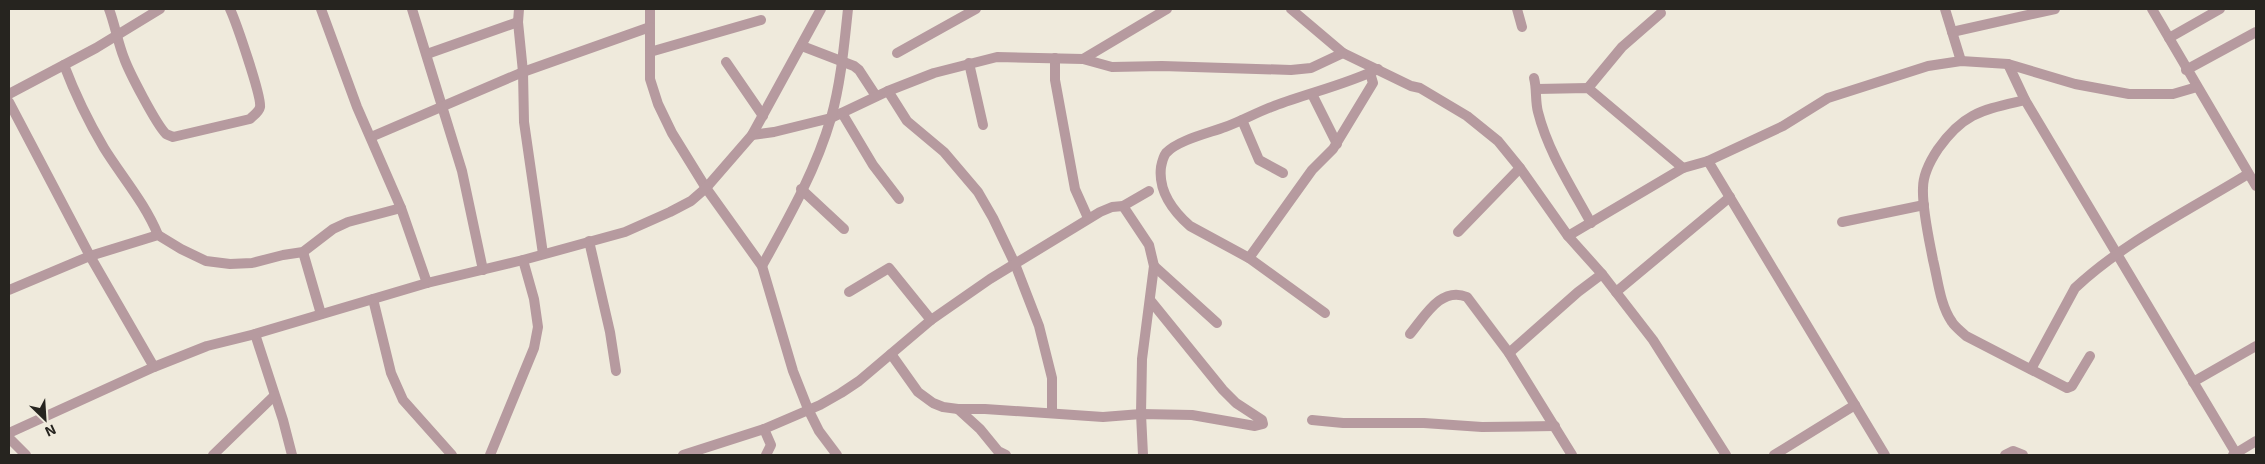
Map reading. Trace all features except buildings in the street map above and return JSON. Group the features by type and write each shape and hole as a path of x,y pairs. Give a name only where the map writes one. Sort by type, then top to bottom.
{"street":[{"path":"110,9 123,56 129,70 167,135 173,137 250,119 258,112 261,106 230,9"},
{"path":"9,94 64,65 160,9"},
{"path":"321,9 357,107 401,208 427,283"},
{"path":"412,9 444,107 462,171 483,270"},
{"path":"519,9 518,22 523,72 524,122 543,254"},
{"path":"650,9 650,79 658,104 672,133 706,188 762,266 770,298 808,409 819,431 837,455"},
{"path":"9,434 154,367 207,346 255,334 427,283 523,260 625,232 670,212 691,201 706,188 752,135 821,9"},
{"path":"762,266 814,163 831,118 842,61 848,9"},
{"path":"897,53 976,9"},
{"path":"1084,60 1167,9"},
{"path":"1291,9 1343,53 1374,71 1420,88 1468,116 1498,141 1520,168 1568,236 1602,274 1652,340 1726,455"},
{"path":"1517,9 1522,26"},
{"path":"1945,9 1962,61"},
{"path":"1952,32 2055,9"},
{"path":"2031,370 2075,288 2118,254 2254,180 2186,70 2152,9"},
{"path":"2169,38 2220,9"},
{"path":"1588,88 1622,47 1660,13"},
{"path":"650,52 761,20"},
{"path":"427,54 518,22"},
{"path":"371,137 523,72 650,27"},
{"path":"2186,70 2256,32"},
{"path":"802,46 842,61 858,70 876,96"},
{"path":"752,135 774,132 831,118 876,96 934,73 997,57 1084,60 1112,67 1162,66 1290,70 1311,68 1343,53"},
{"path":"1055,58 1056,89 1075,188 1088,218"},
{"path":"1568,236 1684,168 1708,161 1783,126 1828,98 1928,66 1962,61 2008,64 2075,84 2129,94 2173,94 2197,87"},
{"path":"726,62 763,116"},
{"path":"968,63 983,125"},
{"path":"2008,64 2025,100 2118,254 2235,455 2256,441"},
{"path":"64,65 78,100 104,148 150,216 158,235 180,249 206,261 230,264 252,263 303,252 333,229 348,222 401,208"},
{"path":"1325,313 1250,258 1190,226 1182,219 1174,210 1162,189 1160,176 1163,159 1172,149 1196,137 1274,106 1374,71"},
{"path":"1250,258 1312,170 1337,144 1373,83 1374,71"},
{"path":"1534,78 1537,88 1538,112 1546,138 1591,223"},
{"path":"1537,88 1588,88 1684,168"},
{"path":"888,91 907,121 944,152 978,192 1014,264 1039,326 1050,364 1053,389 1052,413"},
{"path":"1312,94 1337,144"},
{"path":"2025,100 1984,111 1960,123 1951,131 1932,158 1924,175 1922,189 1924,205 1944,306 1952,323 1966,336 2064,387 2070,388 2090,356"},
{"path":"9,102 90,256 154,367"},
{"path":"842,113 873,165 899,199"},
{"path":"1242,120 1259,160 1283,173"},
{"path":"1708,161 1885,455"},
{"path":"1458,232 1520,168"},
{"path":"801,189 844,229"},
{"path":"683,455 764,429 820,404 859,381 931,320 1014,264 1088,218 1112,206 1123,206 1149,191"},
{"path":"1616,292 1730,198"},
{"path":"1842,222 1924,205"},
{"path":"1123,206 1149,245 1154,266 1142,359 1141,414 1143,455"},
{"path":"9,290 90,256 158,235"},
{"path":"589,241 610,332 616,371"},
{"path":"303,252 320,314"},
{"path":"490,455 534,348 538,327 534,299 523,260"},
{"path":"1154,266 1217,324"},
{"path":"849,292 889,268 931,320"},
{"path":"1510,354 1541,323 1602,274"},
{"path":"1410,334 1440,299 1450,293 1459,293 1467,297 1510,354 1572,455"},
{"path":"373,299 391,373 402,400 452,455"},
{"path":"891,354 918,392 932,403 958,409 969,408 1103,417 1141,414 1192,415 1255,426 1262,424 1262,420 1223,390 1150,300"},
{"path":"255,334 292,455"},
{"path":"2193,382 2256,346"},
{"path":"213,455 274,396"},
{"path":"1774,455 1855,405"},
{"path":"958,409 980,429 998,451 1006,455"},
{"path":"1312,420 1343,423 1424,423 1482,427 1555,426"},
{"path":"764,429 771,445 766,455"},
{"path":"9,438 26,455"},
{"path":"2006,455 2013,451 2023,455"}]}
